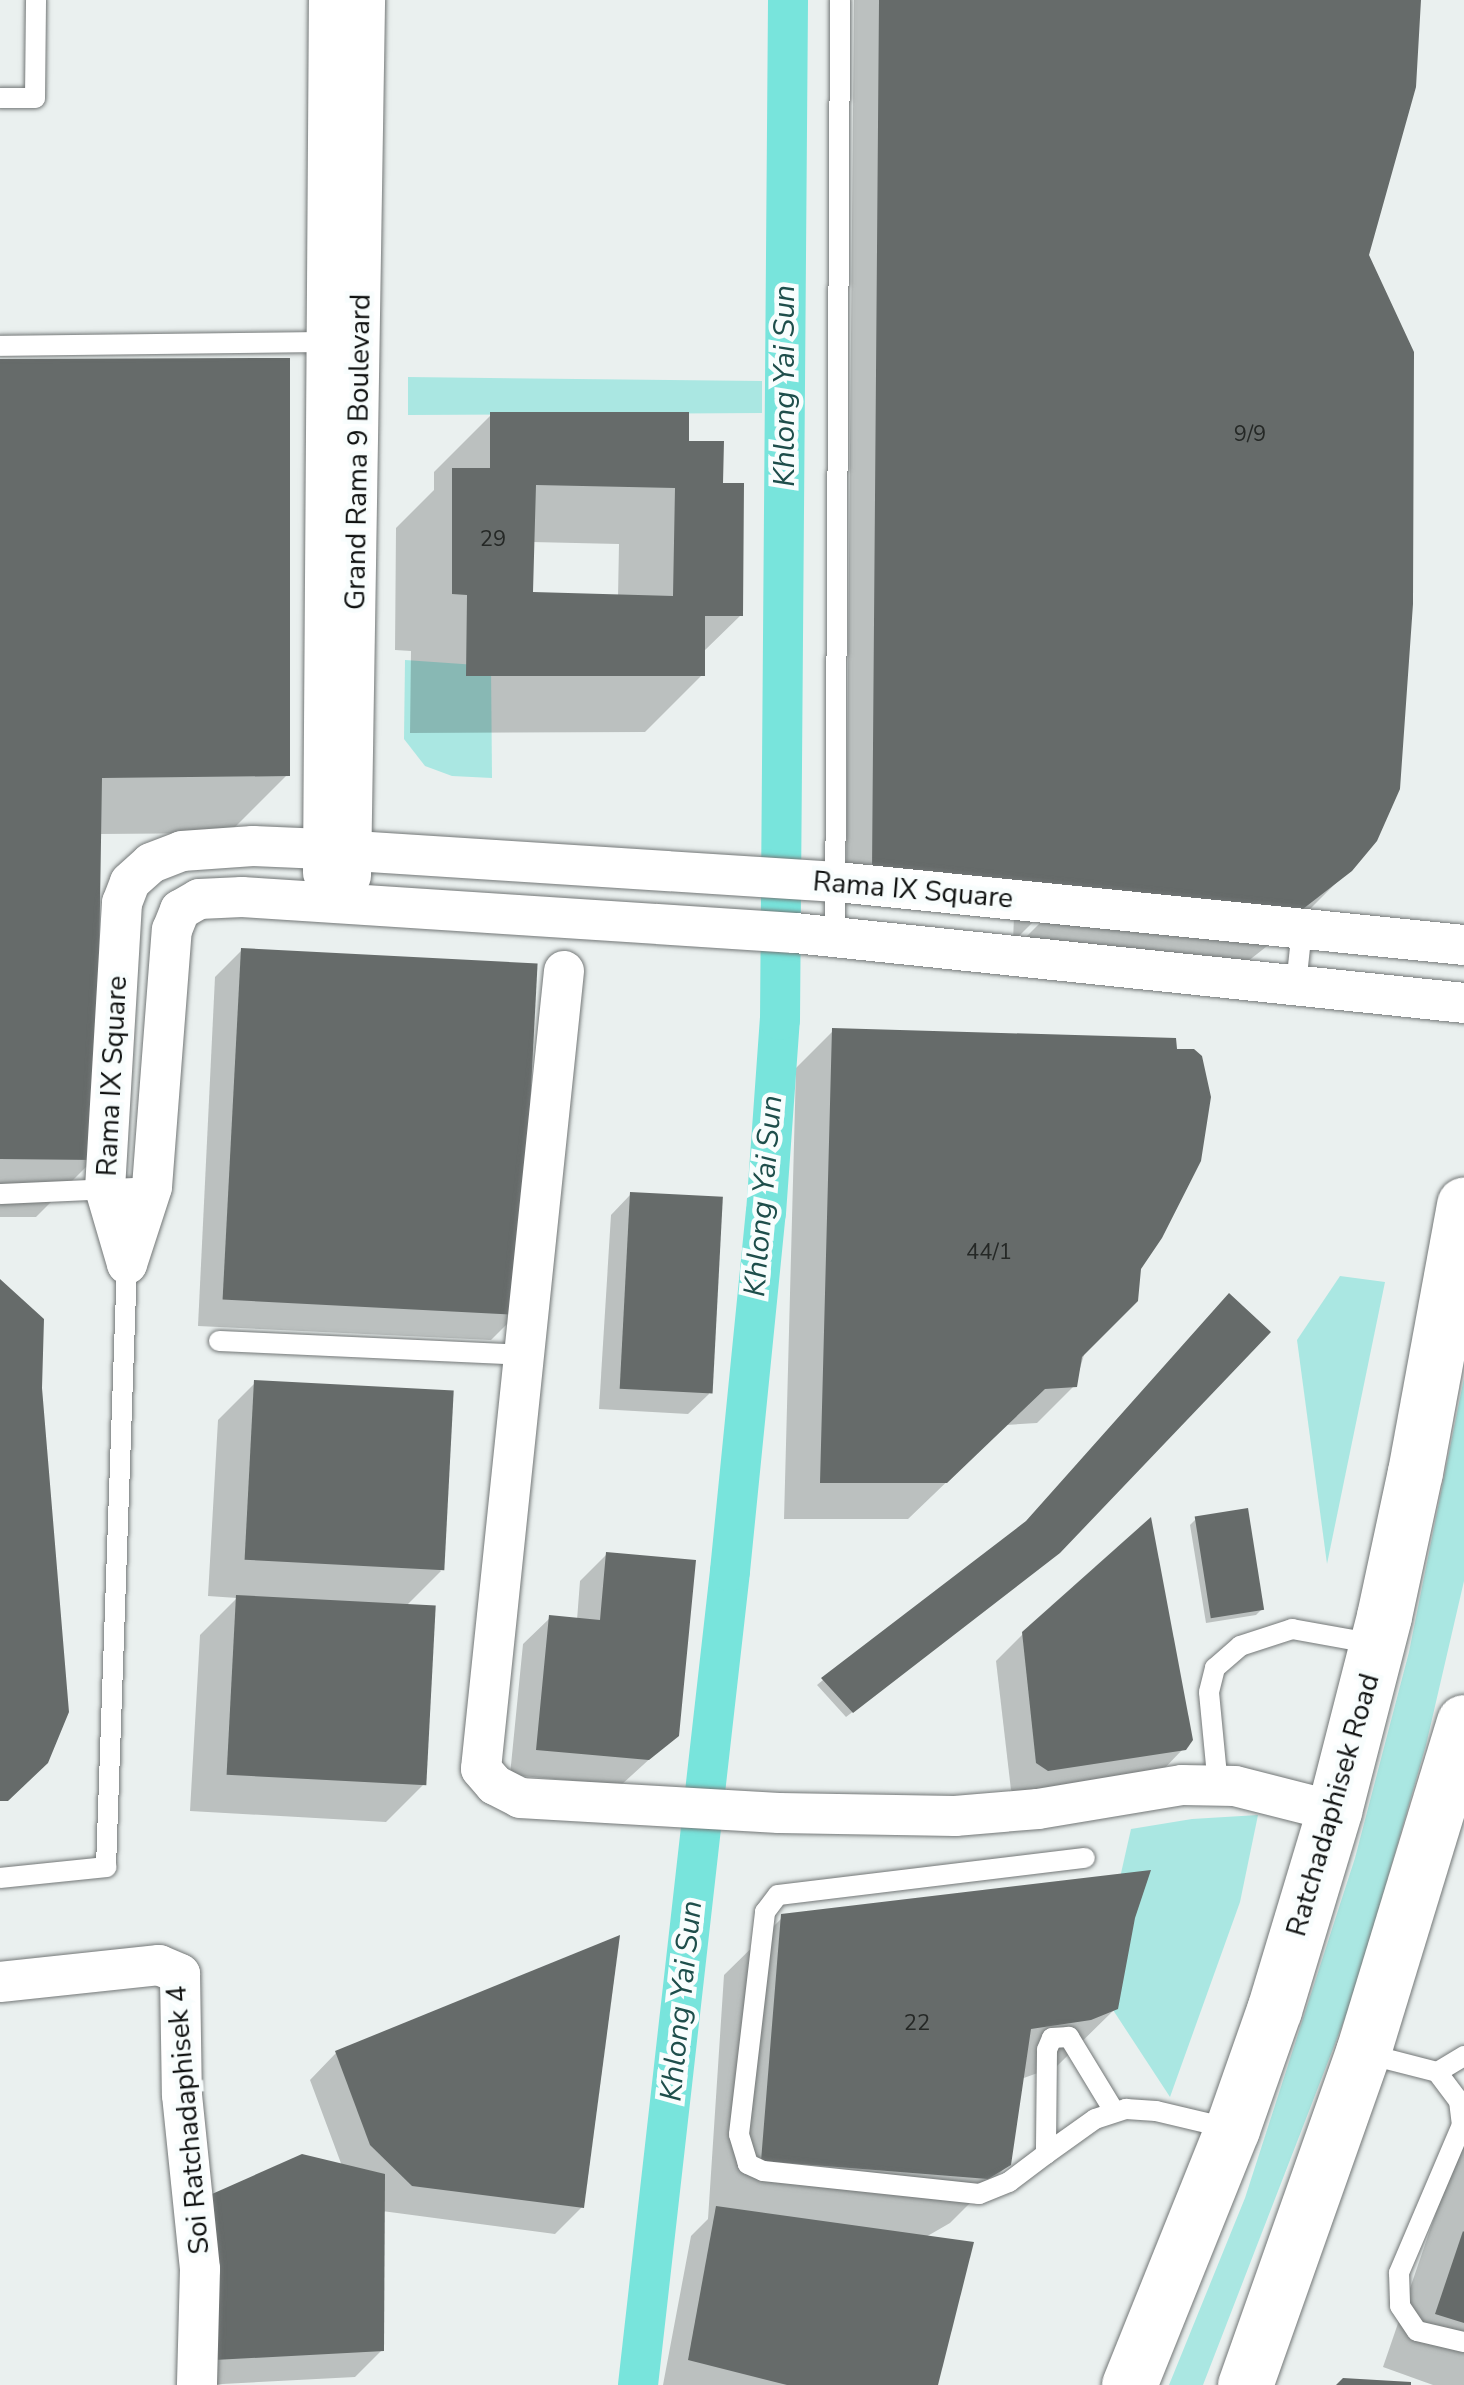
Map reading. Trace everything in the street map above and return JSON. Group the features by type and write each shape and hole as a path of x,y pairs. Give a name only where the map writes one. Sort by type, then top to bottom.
{"main road":[{"name":"Ratchadaphisek Road","path":"1129,2385 1232,2130 1274,2010 1334,1811 1377,1644 1426,1417 1464,1204"},
{"path":"1245,2385 1363,2052 1464,1722"}],"street":[{"name":"Grand Rama 9 Boulevard","path":"330,0 343,343 336,903"},
{"name":"Grand Rama 9 Boulevard","path":"343,343 365,0"},
{"name":"Rama IX Square","path":"127,1264 105,1190 122,902 130,882 151,864 182,851 253,846 801,880 1464,945"},
{"name":"Rama IX Square","path":"127,1264 152,1187 165,1059 167,966 180,910 199,899 336,903 781,932 1464,1004"},
{"path":"564,971 481,1769 495,1786 520,1798 705,1809 955,1816 1038,1809 1182,1785 1218,1786 1334,1811"},
{"name":"Soi Ratchadaphisek 4","path":"0,1982 159,1965 180,1974 182,2095 200,2268 197,2385"}],"lane":[{"path":"0,98 35,98 36,0"},
{"path":"836,937 801,880 840,0"},
{"path":"0,346 343,343"},
{"path":"1296,986 1302,929"},
{"path":"0,1194 152,1187"},
{"path":"0,1878 106,1868 127,1264"},
{"path":"219,1341 523,1355"},
{"path":"1218,1786 1209,1692 1214,1668 1240,1646 1263,1635 1292,1629 1377,1644"},
{"path":"1085,1858 778,1895 765,1912 739,2134 748,2164 764,2171 979,2194 1010,2182 1095,2119 1114,2111 1156,2111 1232,2130"},
{"path":"1046,2154 1047,2050 1052,2038 1069,2037 1114,2111"},
{"path":"1363,2052 1437,2072 1460,2101 1462,2125 1399,2273 1400,2306 1417,2331 1464,2342"},
{"path":"1437,2072 1464,2056"}],"shaded area":[{"path":"408,377 762,381 762,413 408,415"},
{"path":"405,660 491,666 492,778 452,776 425,766 404,739"},
{"path":"1340,1276 1385,1282 1327,1564 1297,1340"},
{"path":"1464,1378 1464,1581 1426,1745 1355,1992 1203,2385 1169,2385 1245,2198 1355,1858 1409,1652"},
{"path":"1258,1815 1240,1902 1170,2097 1096,1984 1131,1829 1192,1819"}],"building":[{"path":"879,0 1421,0 1416,87 1369,255 1414,352 1413,604 1400,789 1377,841 1352,871 1299,912 872,871"},
{"path":"290,358 290,776 102,778 96,1160 0,1159 0,359"},
{"path":"490,412 689,412 689,441 724,441 723,483 744,483 743,616 705,616 705,676 466,676 467,595 452,594 452,468 490,468","holes":["536,485 675,488 673,596 533,592"]},
{"path":"241,948 538,964 519,1315 223,1300"},
{"path":"832,1028 1176,1038 1177,1049 1194,1049 1202,1056 1211,1097 1201,1161 1162,1238 1141,1269 1138,1301 1082,1357 1077,1387 1045,1389 947,1483 820,1483"},
{"path":"630,1192 723,1197 713,1394 620,1389"},
{"path":"0,1279 44,1319 42,1388 69,1712 48,1763 8,1801 0,1801"},
{"path":"1229,1293 1271,1332 1060,1553 853,1713 821,1678 1026,1521"},
{"path":"254,1380 454,1390 444,1570 245,1560"},
{"path":"1248,1508 1264,1610 1211,1618 1195,1516"},
{"path":"1151,1517 1193,1740 1186,1750 1048,1771 1036,1763 1022,1632"},
{"path":"606,1552 696,1560 679,1736 649,1760 536,1750 549,1615 600,1620"},
{"path":"236,1595 436,1605 426,1785 227,1775"},
{"path":"1151,1870 1135,1918 1118,2009 1091,2020 1031,2029 1011,2165 988,2179 761,2161 781,1914"},
{"path":"620,1935 584,2208 412,2186 370,2145 335,2051"},
{"path":"302,2154 385,2174 384,2351 214,2360 212,2194"},
{"path":"716,2206 974,2242 938,2385 787,2385 688,2360"},
{"path":"1464,2232 1464,2323 1435,2314"},
{"path":"1343,2378 1411,2382 1411,2385 1336,2385"}],"waterway":[{"name":"Khlong Yai Sun","path":"638,2385 730,1571 766,1213 780,1020 788,0"}]}
